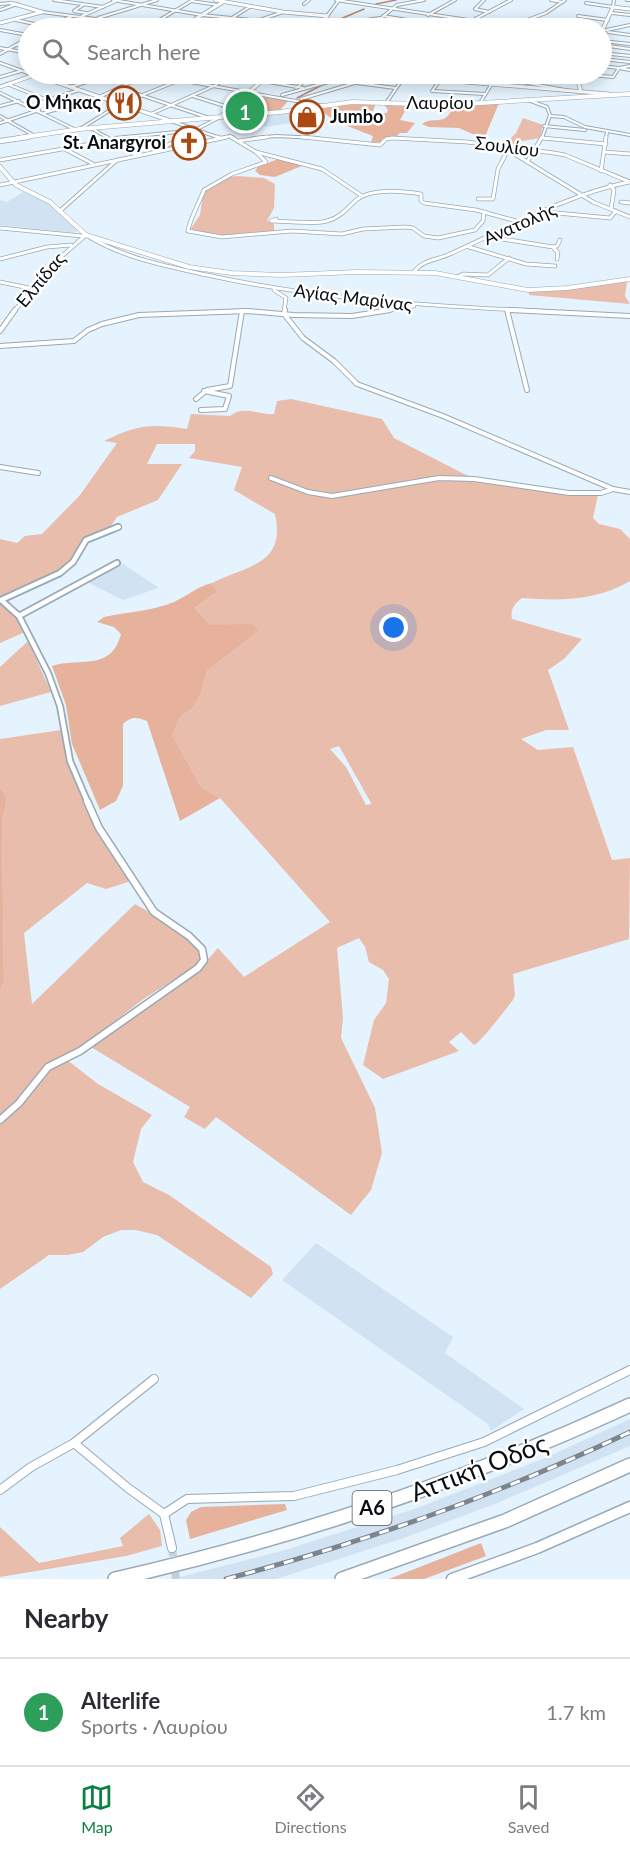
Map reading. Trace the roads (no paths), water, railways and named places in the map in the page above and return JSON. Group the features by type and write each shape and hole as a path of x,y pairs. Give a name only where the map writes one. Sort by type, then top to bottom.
{"highway":[{"name":"Αττική Οδός","path":"116,1579 283,1537 412,1495 538,1447 630,1405"},
{"path":"342,1579 505,1521 630,1465"}],"main road":[{"name":"Λαυρίου","path":"0,141 89,126 209,118 354,102 447,105 630,94"}],"street":[{"path":"2,0 24,1"},
{"path":"54,0 103,7"},
{"path":"102,18 157,0"},
{"path":"215,0 283,12 327,16 338,0 450,18"},
{"path":"304,4 309,0"},
{"path":"382,17 397,5 424,0"},
{"path":"422,18 455,0"},
{"path":"484,0 475,9 489,12"},
{"path":"478,18 511,0"},
{"path":"550,0 564,1"},
{"path":"609,18 614,0"},
{"path":"0,4 12,1 42,12 93,18"},
{"path":"82,16 114,1 232,18 251,6"},
{"path":"160,18 192,1 218,5"},
{"path":"197,18 222,1"},
{"path":"536,18 545,15 564,1"},
{"path":"351,8 358,3"},
{"path":"586,3 630,9"},
{"path":"0,10 17,4"},
{"path":"85,4 74,10 88,14"},
{"path":"22,18 42,12"},
{"path":"266,18 283,12"},
{"path":"612,13 630,15"},
{"path":"67,18 73,15"},
{"path":"578,16 593,18"},
{"path":"376,18 391,18"},
{"path":"0,24 16,20"},
{"path":"612,29 630,25"},
{"path":"619,27 630,29"},
{"path":"0,30 18,34"},
{"path":"612,32 630,35"},
{"path":"612,43 630,44"},
{"path":"0,48 16,45"},
{"path":"0,54 16,45"},
{"path":"612,45 630,49"},
{"path":"0,48 18,52"},
{"path":"612,54 630,57"},
{"path":"612,61 630,66"},
{"path":"0,63 18,69"},
{"path":"612,67 630,66"},
{"path":"613,77 619,68"},
{"path":"0,77 18,72"},
{"path":"0,87 18,79"},
{"path":"7,84 65,107"},
{"path":"62,84 220,138"},
{"path":"70,87 80,84"},
{"path":"44,113 100,97 126,84"},
{"path":"136,155 89,126 120,104 170,84"},
{"path":"209,84 324,106"},
{"path":"157,151 220,117 259,84"},
{"path":"280,84 304,89"},
{"path":"291,93 301,84"},
{"path":"278,96 321,84"},
{"path":"300,100 353,84"},
{"path":"364,84 395,88"},
{"path":"386,103 398,84"},
{"path":"437,84 432,91 485,94"},
{"path":"480,103 491,84 609,94"},
{"path":"537,84 570,91"},
{"path":"579,84 583,92 591,95"},
{"path":"151,114 216,85"},
{"path":"120,87 209,118"},
{"path":"48,100 79,90"},
{"path":"0,93 78,129"},
{"path":"192,96 231,108"},
{"path":"0,106 19,100"},
{"path":"527,162 542,138 544,126 550,116 547,107 528,100"},
{"path":"313,108 323,117"},
{"path":"0,123 39,110"},
{"path":"0,116 35,136"},
{"path":"550,116 563,117 578,125 602,131 630,135"},
{"path":"544,126 602,131"},
{"path":"0,160 108,139 198,130"},
{"path":"601,171 607,132"},
{"name":"Σουλίου","path":"238,141 273,135 315,136 382,145 386,139 393,138 534,150 565,155 630,182"},
{"path":"0,184 136,155 201,144 230,136 256,152 266,162 232,174 204,190 188,231 222,237 292,231 342,234 363,229 405,227 413,228 424,236 438,238 475,230 483,221 484,212"},
{"path":"542,138 606,144"},
{"path":"63,148 94,164"},
{"path":"478,199 493,199 498,170 509,149 583,196 630,217"},
{"path":"256,152 322,169 362,196"},
{"path":"605,152 630,154"},
{"path":"60,210 105,173 117,160"},
{"name":"Αγίας Μαρίνας","path":"0,167 24,190 50,202 86,235 104,246 146,262 271,288 417,305 630,316"},
{"path":"0,177 8,175"},
{"name":"Ανατολής","path":"414,272 419,265 468,247 520,222 610,185 630,182"},
{"path":"610,185 614,190 611,209"},
{"path":"276,219 271,221 330,221 349,210 352,202 362,196 419,194 422,195 421,201 424,203 484,212 520,222"},
{"path":"621,202 630,203"},
{"path":"545,212 610,218 616,211"},
{"name":"Αγίας Μαρίνας","path":"0,228 86,235"},
{"path":"86,235 172,264 222,272 281,275 414,272 459,276 536,290 630,279"},
{"name":"Ελπίδας","path":"0,331 6,320 71,245 86,235"},
{"path":"490,237 553,247 557,246 560,240"},
{"path":"0,259 47,247 71,245"},
{"path":"468,247 531,265 555,266"},
{"path":"553,247 558,253 557,259"},
{"path":"459,276 463,274 488,275 509,258"},
{"path":"0,282 33,289"},
{"path":"271,288 286,298 284,314 303,338 334,361 357,384 443,416 613,489 630,492"},
{"path":"0,346 74,341 88,330 102,324 139,315 242,311 352,316 417,305"},
{"path":"507,309 527,390"},
{"path":"196,399 204,391 230,386 242,311"},
{"path":"201,410 225,409 229,396 204,391"},
{"path":"0,467 38,473"},
{"path":"271,478 302,490 334,496 434,478 476,480 539,489 590,493 604,493 613,489"},
{"path":"0,1120 19,1103 48,1067 80,1051 198,968 204,960 202,949 189,936 154,912 99,828 68,754 55,691 19,616 1,600 60,573 73,562 86,540 119,527"},
{"path":"19,616 117,563"},
{"path":"164,1515 187,1499 196,1497 294,1496 397,1470 484,1442 630,1370"},
{"path":"0,1490 31,1467 74,1443 154,1378"},
{"path":"74,1443 164,1515 172,1548"},
{"path":"452,1579 537,1548 630,1507"}],"waterway":[{"path":"376,4 396,0"},
{"path":"343,18 364,9"},
{"path":"297,98 324,84"}],"tunnel":[{"path":"172,1548 176,1579"}],"railway":[{"path":"226,1579 330,1549 432,1515 532,1476 630,1432"}],"place":[{"name":"Ο Μήκας","path":"124,103"},
{"name":"Alterlife","path":"245,111"},
{"name":"Jumbo","path":"307,117"},
{"name":"St. Anargyroi","path":"189,143"}]}
